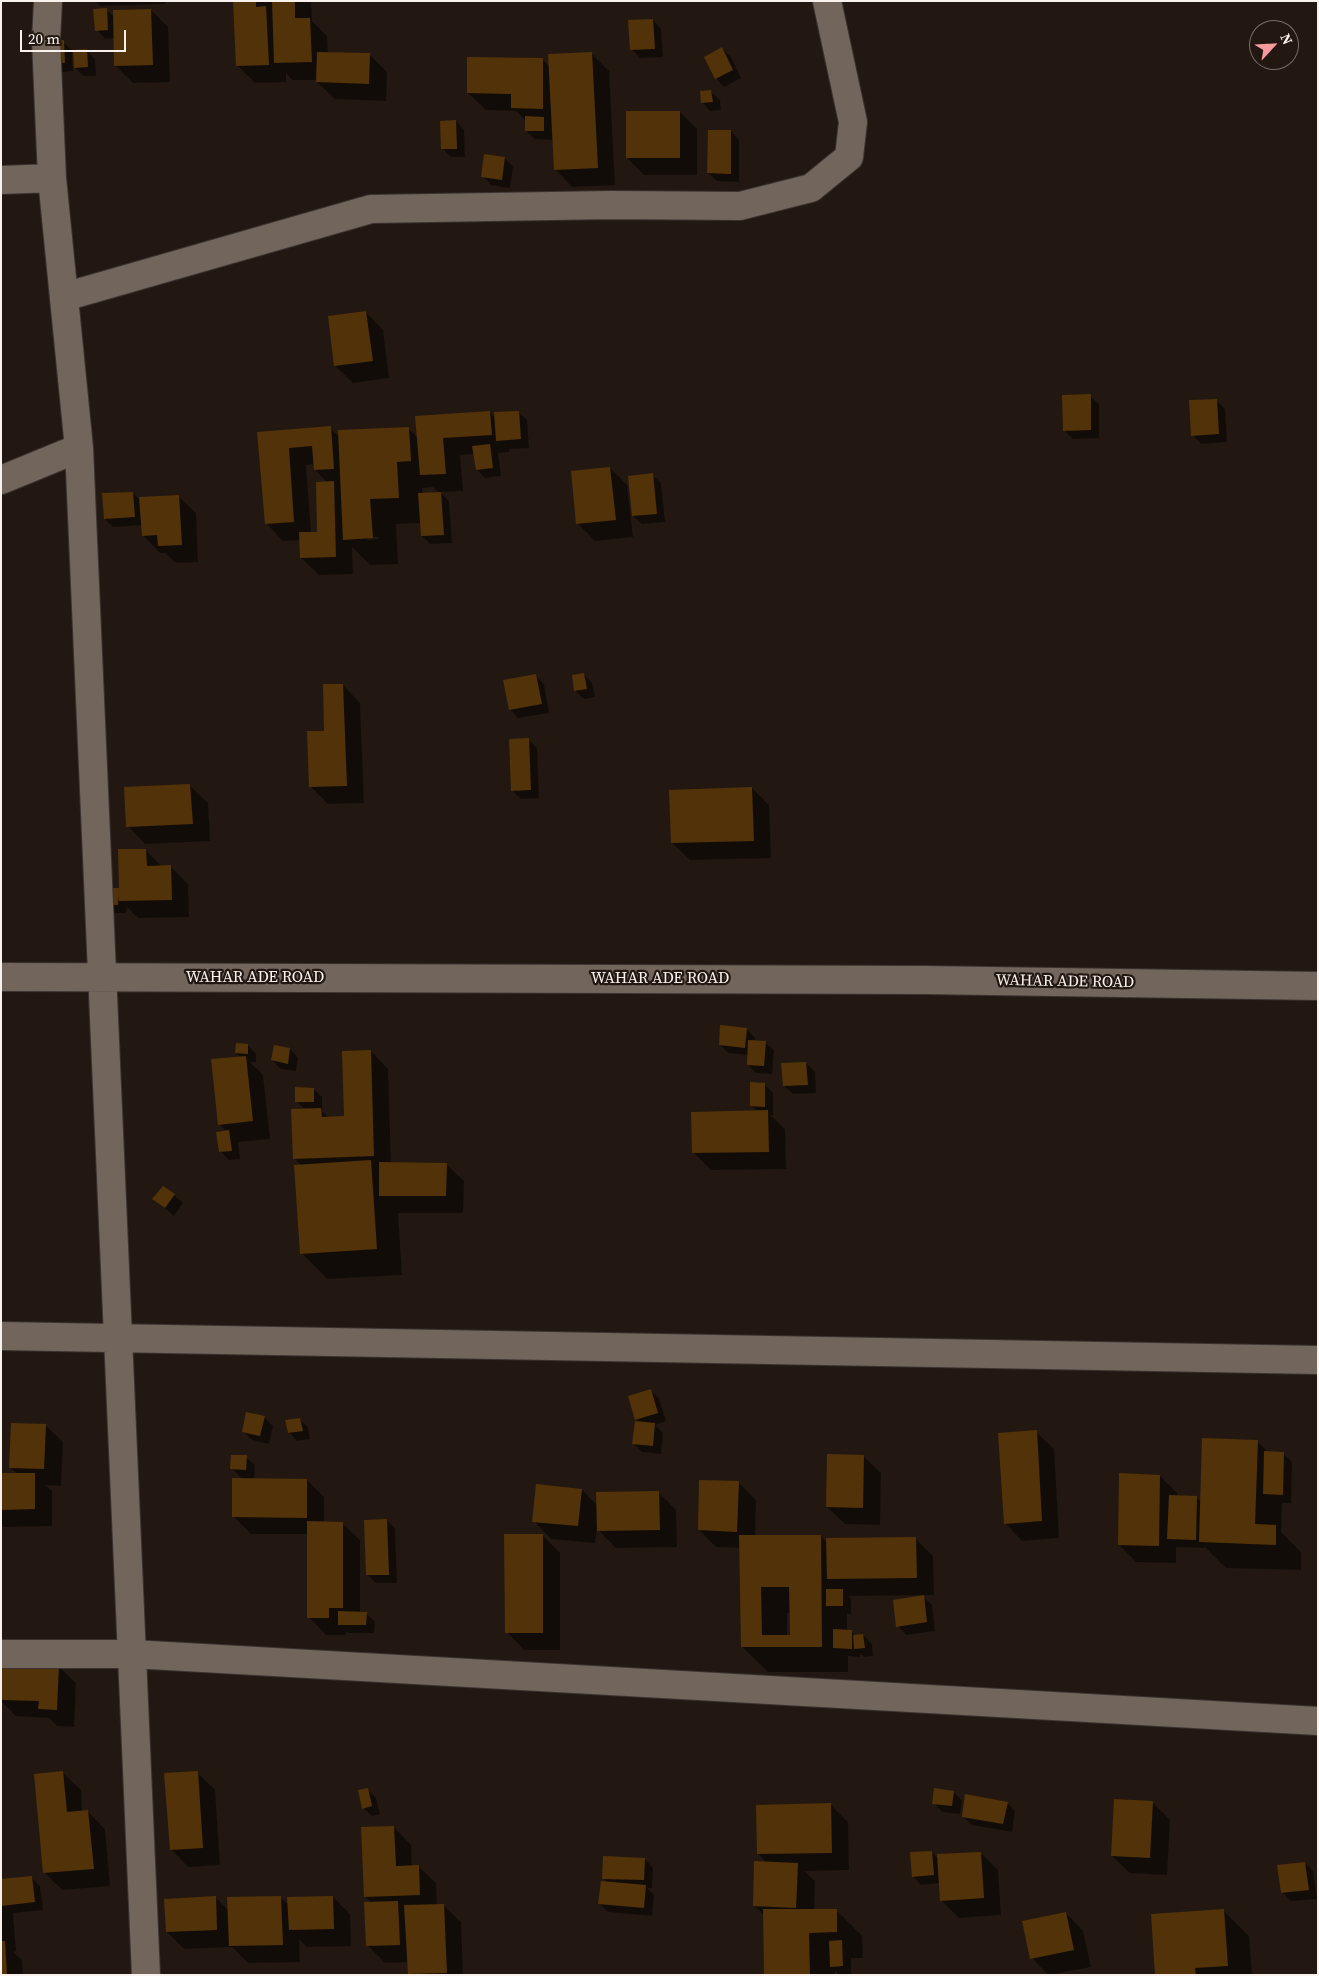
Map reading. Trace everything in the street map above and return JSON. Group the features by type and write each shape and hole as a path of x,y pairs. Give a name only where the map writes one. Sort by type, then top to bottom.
{"street":[{"path":"48,1 46,40 52,178 79,448 104,977 146,1975"},
{"path":"64,297 371,209 611,205 740,206 812,188 849,157 854,122 826,1"},
{"path":"1,180 52,178"},
{"path":"1,480 79,448"},
{"name":"WAHAR ADE ROAD","path":"1,977 914,980 1318,986"},
{"path":"1,1336 1318,1360"},
{"path":"1,1654 132,1654 1318,1720"}],"building":[{"path":"233,1 256,1 256,7 266,6 269,65 236,66"},
{"path":"272,1 295,1 295,18 310,18 312,62 274,63"},
{"path":"107,8 108,30 95,31 93,9"},
{"path":"151,9 153,65 114,66 113,10"},
{"path":"653,19 655,49 630,50 628,20"},
{"path":"64,40 65,63 52,63 51,41"},
{"path":"722,47 733,70 715,79 704,57"},
{"path":"87,49 88,67 74,68 73,50"},
{"path":"317,52 370,53 369,84 316,82"},
{"path":"592,52 598,168 554,170 548,54"},
{"path":"467,57 543,58 543,109 511,108 511,94 467,93"},
{"path":"711,90 713,102 701,103 700,91"},
{"path":"626,111 680,111 680,158 626,158"},
{"path":"525,116 544,117 544,131 525,131"},
{"path":"456,120 457,149 441,149 440,121"},
{"path":"708,130 731,130 731,174 707,173"},
{"path":"484,154 505,157 502,180 481,177"},
{"path":"366,311 373,361 334,366 328,316"},
{"path":"1091,394 1091,430 1063,431 1062,395"},
{"path":"1217,399 1219,434 1191,436 1189,400"},
{"path":"490,411 492,435 443,438 446,474 420,475 415,416"},
{"path":"519,411 521,439 496,441 494,412"},
{"path":"331,426 334,469 314,470 312,446 289,448 294,522 265,524 257,432"},
{"path":"409,427 411,461 397,462 399,498 370,499 373,538 343,540 338,430"},
{"path":"490,444 493,468 476,470 472,446"},
{"path":"610,467 616,520 576,524 571,471"},
{"path":"653,473 657,514 632,516 628,476"},
{"path":"334,481 336,557 300,558 299,532 317,532 316,482"},
{"path":"133,492 135,517 104,519 102,493"},
{"path":"441,492 444,535 421,536 418,493"},
{"path":"179,495 182,545 158,546 157,535 142,536 139,497"},
{"path":"584,673 587,689 574,691 572,675"},
{"path":"536,674 542,704 509,710 503,680"},
{"path":"323,684 343,684 347,786 309,787 307,731 324,731"},
{"path":"529,738 531,790 511,791 509,739"},
{"path":"190,784 193,824 126,827 124,787"},
{"path":"752,787 754,841 671,843 669,790"},
{"path":"118,849 146,849 147,866 171,865 172,900 119,901 119,895 118,905 105,905 106,888 119,888"},
{"path":"720,1025 747,1028 745,1048 719,1045"},
{"path":"748,1040 766,1041 764,1066 747,1065"},
{"path":"236,1043 248,1044 248,1054 235,1053"},
{"path":"274,1045 290,1048 288,1064 271,1060"},
{"path":"371,1050 374,1156 293,1159 291,1109 321,1108 322,1117 344,1116 342,1051"},
{"path":"246,1056 253,1121 218,1125 211,1059"},
{"path":"806,1062 808,1085 783,1086 781,1063"},
{"path":"750,1082 765,1083 765,1107 750,1106"},
{"path":"295,1087 314,1088 314,1102 295,1102"},
{"path":"768,1110 769,1152 692,1153 691,1112"},
{"path":"229,1130 232,1151 219,1152 216,1132"},
{"path":"371,1160 377,1249 300,1254 294,1165"},
{"path":"379,1162 447,1163 446,1196 379,1196"},
{"path":"163,1186 175,1194 165,1208 152,1199"},
{"path":"651,1389 658,1413 635,1420 628,1396"},
{"path":"246,1412 265,1416 260,1436 242,1432"},
{"path":"300,1418 303,1431 288,1433 285,1420"},
{"path":"635,1421 655,1423 653,1446 632,1444"},
{"path":"11,1423 46,1424 44,1469 9,1468"},
{"path":"1037,1430 1042,1521 1004,1524 998,1433"},
{"path":"1202,1438 1258,1440 1255,1524 1276,1525 1276,1545 1199,1542"},
{"path":"1264,1451 1284,1452 1283,1495 1263,1494"},
{"path":"827,1454 864,1455 863,1508 826,1507"},
{"path":"231,1455 247,1455 246,1470 230,1469"},
{"path":"1,1473 35,1473 35,1509 1,1510"},
{"path":"1119,1473 1160,1475 1159,1546 1118,1545"},
{"path":"232,1478 307,1479 307,1518 232,1517"},
{"path":"699,1480 739,1481 737,1532 698,1530"},
{"path":"536,1484 582,1489 578,1526 532,1522"},
{"path":"659,1491 660,1530 597,1531 596,1492"},
{"path":"1169,1495 1197,1496 1196,1540 1167,1539"},
{"path":"387,1519 389,1575 366,1575 364,1520"},
{"path":"307,1521 343,1522 343,1608 329,1608 329,1618 307,1618"},
{"path":"504,1534 543,1534 543,1633 505,1633"},
{"path":"739,1535 821,1535 822,1647 741,1647","holes":["761,1587 789,1587 790,1635 762,1635"]},
{"path":"916,1537 917,1578 827,1579 826,1538"},
{"path":"826,1589 843,1589 843,1606 826,1606"},
{"path":"924,1595 927,1622 896,1627 893,1600"},
{"path":"338,1611 367,1612 366,1625 338,1625"},
{"path":"833,1629 852,1630 852,1649 833,1648"},
{"path":"863,1634 865,1648 854,1649 853,1635"},
{"path":"1,1662 59,1664 57,1710 38,1709 39,1701 1,1700"},
{"path":"63,1771 67,1812 88,1810 94,1869 43,1873 34,1774"},
{"path":"198,1771 203,1848 170,1850 164,1773"},
{"path":"368,1788 372,1806 362,1809 358,1790"},
{"path":"934,1788 954,1791 952,1806 932,1804"},
{"path":"965,1794 1008,1802 1003,1824 962,1817"},
{"path":"1114,1799 1153,1801 1150,1858 1111,1856"},
{"path":"831,1803 832,1853 757,1854 756,1805"},
{"path":"394,1826 396,1866 419,1865 420,1895 364,1897 361,1827"},
{"path":"932,1851 934,1875 912,1877 910,1852"},
{"path":"981,1852 984,1898 940,1901 937,1854"},
{"path":"603,1856 645,1858 644,1880 602,1879"},
{"path":"754,1861 798,1863 796,1908 753,1906"},
{"path":"1305,1862 1309,1890 1281,1893 1277,1865"},
{"path":"32,1876 35,1902 1,1906 1,1879"},
{"path":"601,1881 646,1885 644,1908 598,1904"},
{"path":"216,1896 217,1930 166,1932 164,1899"},
{"path":"281,1896 283,1945 229,1946 227,1897"},
{"path":"333,1896 334,1929 289,1930 287,1897"},
{"path":"398,1901 400,1945 366,1946 364,1902"},
{"path":"444,1904 447,1973 408,1974 404,1905"},
{"path":"763,1909 837,1909 837,1932 809,1933 810,1975 764,1975"},
{"path":"1224,1909 1228,1966 1195,1968 1196,1975 1155,1975 1151,1914"},
{"path":"1066,1912 1074,1950 1030,1959 1022,1921"},
{"path":"842,1940 843,1966 830,1967 829,1941"},
{"path":"1,1941 5,1941 7,1975 1,1975"}]}
